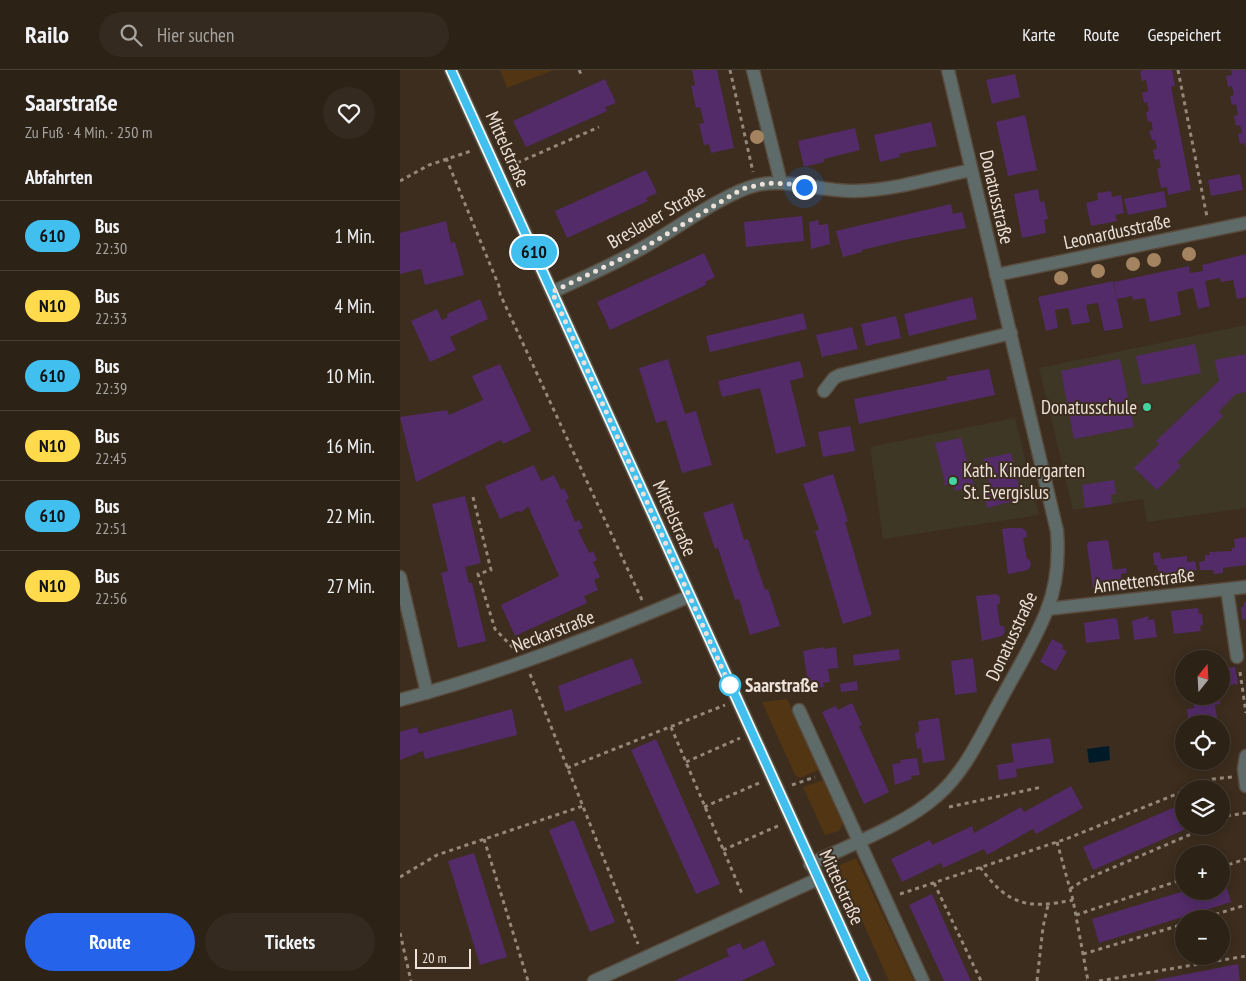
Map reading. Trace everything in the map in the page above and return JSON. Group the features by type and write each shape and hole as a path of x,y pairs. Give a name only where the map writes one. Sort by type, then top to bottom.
{"main road":[{"name":"Mittelstraße","path":"451,70 810,864 865,981"}],"street":[{"path":"753,70 781,183"},
{"name":"Donatusstraße","path":"810,864 912,815 939,795 966,761 1050,609 1058,561 1056,531 948,70"},
{"name":"Breslauer Straße","path":"552,292 642,249 728,197 756,185 781,183 821,190 864,191 971,170"},
{"name":"Leonardusstraße","path":"996,275 1246,223"},
{"path":"824,390 834,378 840,375 1011,333"},
{"path":"400,577 427,692"},
{"name":"Annettenstraße","path":"1050,609 1246,587"},
{"path":"1227,589 1237,657"},
{"name":"Neckarstraße","path":"400,700 525,662 690,596"},
{"name":"Mittelstraße","path":"799,710 923,981"},
{"path":"1245,781 1246,756"},
{"path":"594,981 818,879"}],"path":[{"path":"579,70 582,76"},
{"path":"730,70 756,185"},
{"path":"1178,70 1210,230"},
{"path":"498,172 599,127"},
{"path":"400,181 446,158 485,144"},
{"path":"446,158 499,286 503,302 649,614"},
{"path":"472,497 491,570 478,574 495,629 504,636 525,662 644,958"},
{"path":"1237,657 1246,713"},
{"path":"567,768 737,700"},
{"path":"671,727 749,911"},
{"path":"686,762 752,733"},
{"path":"792,785 827,772"},
{"path":"704,806 772,777"},
{"path":"1211,780 1229,780"},
{"path":"1230,780 1245,781"},
{"path":"940,809 1042,787"},
{"path":"885,900 1057,842 1175,795"},
{"path":"400,876 437,855 583,806"},
{"path":"1230,815 1246,812"},
{"path":"723,850 791,820"},
{"path":"1070,889 1084,880 1189,835"},
{"path":"484,839 528,981"},
{"path":"1057,842 1073,900 1088,981"},
{"path":"1230,864 1246,859"},
{"path":"980,867 990,881 1015,899 1032,906 1073,900"},
{"path":"1076,915 1175,882"},
{"path":"934,883 981,981"},
{"path":"1037,981 1043,927 1048,905"},
{"path":"1230,910 1246,905"},
{"path":"1083,954 1175,927"},
{"path":"400,933 411,981"},
{"path":"1099,981 1246,956"}],"shaded area":[{"path":"500,70 554,70 507,88"},
{"name":"Donatusschule","path":"1246,325 1246,508 1147,522 1143,499 1073,510 1039,368"},
{"name":"Kath. Kindergarten St. Evergislus","path":"1015,418 1039,515 883,539 870,447"},
{"path":"787,699 819,770 800,778 795,775 762,702"},
{"path":"823,780 843,823 839,831 825,835 803,787"},
{"path":"856,858 914,981 889,981 839,869 840,865"}],"water":[{"path":"1109,746 1110,760 1089,763 1087,749"}],"building":[{"path":"692,70 717,70 734,148 711,153 709,144 704,145 699,124 704,123 700,107 696,108 691,86 695,85"},
{"path":"1143,70 1172,70 1175,86 1171,87 1191,190 1168,195 1167,187 1161,188 1157,169 1161,167 1159,159 1155,160 1153,150 1157,149 1155,140 1152,140 1149,131 1153,130 1151,121 1148,122 1146,112 1149,111 1147,102 1144,103 1142,93 1148,91 1146,80 1142,81 1140,72"},
{"path":"1231,70 1246,70 1246,148 1244,143 1240,144 1238,134 1242,133 1240,125 1236,126 1234,116 1238,115 1236,104 1232,105 1230,96 1234,95 1232,86 1228,87 1226,76 1232,75"},
{"path":"1015,74 1020,97 992,104 986,80"},
{"path":"605,79 616,103 605,107 607,111 526,147 513,121"},
{"path":"1025,115 1037,170 1008,176 996,122"},
{"path":"931,122 937,146 899,154 900,157 880,162 874,135"},
{"path":"855,128 860,150 824,159 824,162 804,167 798,141"},
{"path":"646,170 657,193 646,198 648,201 567,238 555,211"},
{"path":"1240,174 1243,190 1211,196 1208,180"},
{"path":"1038,189 1040,202 1044,201 1048,219 1044,220 1046,233 1022,238 1014,194"},
{"path":"1111,191 1112,197 1121,195 1124,213 1115,215 1117,221 1091,226 1086,203 1098,200 1097,193"},
{"path":"1164,191 1167,207 1128,215 1124,199"},
{"path":"951,204 953,214 962,212 966,228 899,241 862,250 862,252 843,257 836,231"},
{"path":"802,216 804,241 746,247 744,222"},
{"path":"818,220 819,225 828,224 830,244 811,249 809,222"},
{"path":"446,221 451,243 455,242 464,275 425,285 421,269 400,274 400,233"},
{"path":"704,253 715,277 705,282 706,285 610,330 597,302"},
{"path":"1246,254 1246,297 1237,299 1233,280 1221,282 1220,278 1205,281 1210,306 1198,309 1193,288 1177,292 1181,315 1150,322 1145,298 1133,300 1132,296 1117,299 1114,282 1189,266 1190,273 1203,271 1202,265"},
{"path":"1113,281 1123,328 1104,331 1098,303 1086,305 1090,322 1072,325 1068,308 1055,310 1058,328 1046,331 1038,297"},
{"path":"972,297 977,319 909,336 904,314"},
{"path":"480,299 488,319 450,337 456,350 430,362 411,321 437,309 442,320 448,317 447,314"},
{"path":"803,313 807,329 710,352 706,336"},
{"path":"896,316 901,338 866,346 861,324"},
{"path":"852,327 858,349 822,357 816,335"},
{"path":"1195,344 1201,373 1142,385 1136,356"},
{"path":"1246,354 1246,392 1236,394 1219,411 1223,416 1177,462 1181,466 1157,490 1134,468 1159,444 1156,441 1219,381 1215,360"},
{"path":"668,359 685,414 696,411 712,465 682,473 666,420 656,423 639,368"},
{"path":"1120,359 1134,427 1074,439 1061,371"},
{"path":"800,361 804,377 790,381 806,446 776,454 760,388 722,397 718,381"},
{"path":"500,364 531,431 503,444 501,440 416,482 400,417 447,410 449,415 483,400 472,376"},
{"path":"989,369 995,395 859,424 854,399 947,380 946,377"},
{"path":"850,426 855,451 823,457 818,432"},
{"path":"961,438 969,468 984,464 983,459 1011,453 1022,499 987,508 983,489 990,487 987,475 972,478 974,486 955,491 953,483 942,486 945,483 935,443"},
{"path":"534,465 541,481 554,475 561,490 564,488 569,498 566,500 575,522 579,520 583,528 578,530 589,553 593,551 597,560 593,562 600,577 594,580 598,590 584,596 587,603 515,636 501,605 559,576 528,506 522,512 518,511 500,519 485,486"},
{"path":"833,474 848,521 845,522 872,615 843,624 815,531 819,530 803,484"},
{"path":"1114,480 1116,494 1111,494 1112,504 1085,508 1082,485"},
{"path":"465,496 481,563 465,567 469,583 472,583 486,641 458,648 441,573 448,571 432,504"},
{"path":"733,503 744,540 748,539 765,590 768,589 780,626 750,635 739,599 735,600 718,548 715,549 703,513"},
{"path":"1022,528 1026,531 1027,537 1023,538 1027,559 1030,560 1031,566 1028,570 1008,574 1002,529"},
{"path":"1246,537 1246,565 1223,568 1223,573 1214,574 1213,570 1200,570 1199,562 1205,561 1205,555 1210,555 1209,552 1232,551 1232,548 1235,548 1234,539"},
{"path":"1108,540 1113,570 1126,568 1127,573 1121,574 1122,585 1093,589 1087,545 1088,542"},
{"path":"1160,552 1161,559 1187,556 1187,562 1195,561 1197,570 1189,571 1190,578 1163,581 1162,576 1159,576 1157,565 1154,565 1153,553"},
{"path":"996,594 1000,597 1000,603 997,605 1000,626 1004,626 1005,632 1002,636 982,641 976,596"},
{"path":"1244,602 1246,602 1246,619 1242,620 1241,607 1244,607"},
{"path":"1198,608 1199,614 1202,614 1203,625 1200,626 1201,631 1174,634 1171,611"},
{"path":"1148,616 1148,620 1154,619 1157,637 1134,640 1132,621"},
{"path":"1117,619 1120,639 1086,643 1084,623"},
{"path":"1052,639 1063,645 1062,649 1067,651 1056,671 1040,662"},
{"path":"824,647 824,649 836,647 838,668 828,669 830,682 823,683 824,687 809,689 803,651"},
{"path":"899,649 900,660 854,666 853,655"},
{"path":"632,658 642,683 565,712 558,686"},
{"path":"973,658 977,692 955,695 951,661"},
{"path":"1235,667 1238,684 1230,685 1230,668"},
{"path":"857,681 858,690 841,692 840,684"},
{"path":"852,703 862,725 859,726 889,792 864,804 822,712 836,706 838,710"},
{"path":"1194,705 1215,705 1217,715 1188,715 1187,709 1194,708"},
{"path":"512,709 517,735 425,759 423,751 400,760 400,732 417,727 419,734"},
{"path":"939,718 945,760 923,763 921,748 917,749 915,733 919,732 918,721"},
{"path":"1050,738 1054,763 1016,769 1017,777 999,780 997,765 1014,762 1011,744"},
{"path":"656,739 720,884 696,894 631,750"},
{"path":"917,758 920,775 911,776 912,779 895,785 892,764 901,763 900,760"},
{"path":"1071,786 1083,808 1036,834 1033,829 987,855 984,849 943,868 941,863 902,882 891,859 930,840 932,845 972,826 974,833 1021,807 1024,812"},
{"path":"1175,807 1175,834 1093,870 1083,847"},
{"path":"574,820 615,922 590,932 549,830"},
{"path":"474,853 507,957 480,965 448,861"},
{"path":"932,894 971,981 944,981 909,905"},
{"path":"1175,894 1175,900 1230,899 1231,902 1205,910 1175,910 1175,919 1099,943 1092,919"},
{"path":"764,940 775,965 741,981 674,981 729,956 726,949 740,943 743,950"},
{"path":"1238,964 1240,981 1156,981 1156,980"}],"bus line":[{"name":"610","path":"451,70 654,515 810,864 865,981"}],"place":[{"name":"Donatusschule","path":"1147,407"},
{"name":"Kath. Kindergarten St. Evergislus","path":"953,481"},
{"name":"Saarstraße","path":"730,685"}],"route":[{"path":"730,685 731,688 552,292 642,249 742,189 768,183 792,184 804,187"}]}
